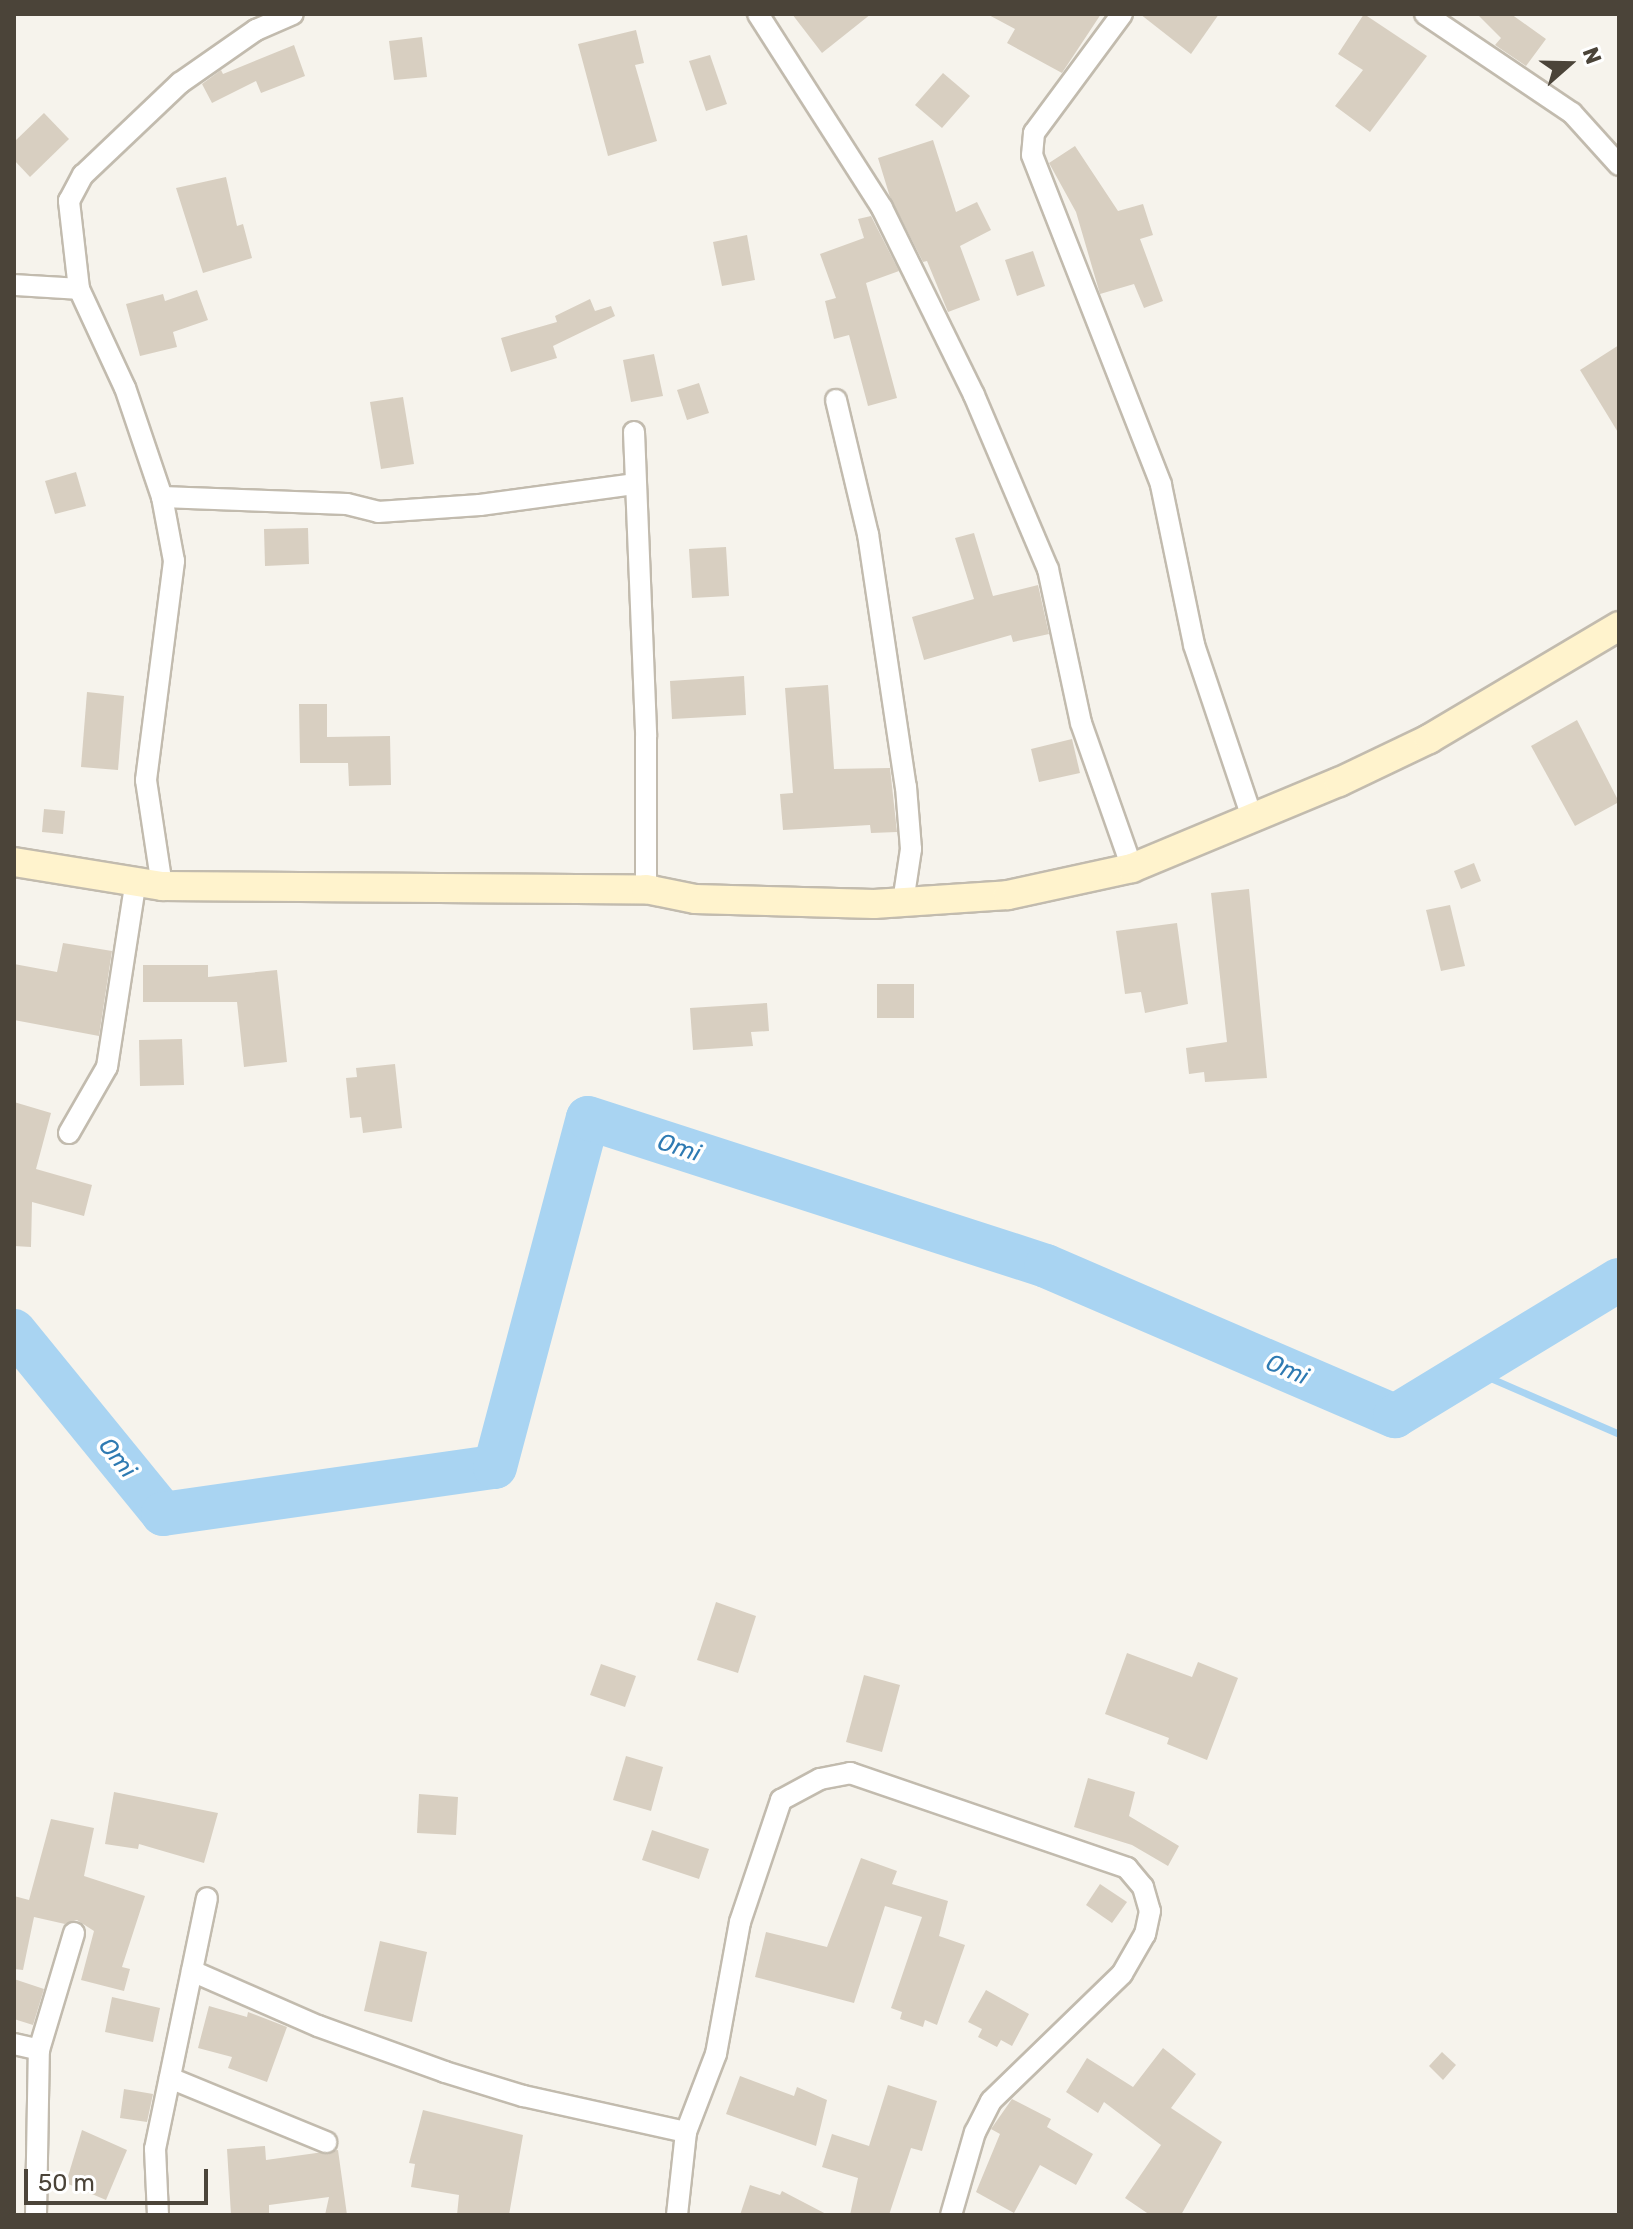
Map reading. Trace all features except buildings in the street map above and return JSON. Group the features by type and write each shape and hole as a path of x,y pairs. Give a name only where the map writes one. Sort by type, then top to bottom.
{"main road":[{"path":"14,862 149,883 646,889 695,899 903,902 1008,895 1132,868 1252,817 1429,739 1619,626"}],"street":[{"path":"69,1133 107,1067 149,883 146,780 174,561 162,497 125,388 79,289 69,201 83,175 180,83 256,30 293,14"},
{"path":"758,14 882,208 974,395 1048,569 1081,723 1132,868"},
{"path":"1122,14 1034,133 1032,155 1161,485 1194,645 1252,817"},
{"path":"1425,14 1572,113 1619,165"},
{"path":"14,285 79,289"},
{"path":"836,400 868,534 906,787 911,849 903,902"},
{"path":"634,432 646,737 646,889"},
{"path":"162,497 347,504 378,512 453,508 636,484"},
{"path":"677,2215 686,2132 716,2054 740,1922 781,1800 820,1779 850,1773 1127,1868 1143,1887 1150,1911 1145,1934 1122,1974 991,2101 975,2132 951,2215"},
{"path":"158,2215 155,2149 207,1898"},
{"path":"36,2215 39,2050 74,1933"},
{"path":"192,1971 318,2026 445,2072 523,2096 686,2132"},
{"path":"14,2044 39,2050"},
{"path":"170,2078 326,2142"}],"waterway":[{"name":"Omi","path":"14,1331 163,1514 495,1467 588,1118 1046,1266 1395,1416 1619,1280"},
{"path":"1472,1370 1619,1434"}]}
